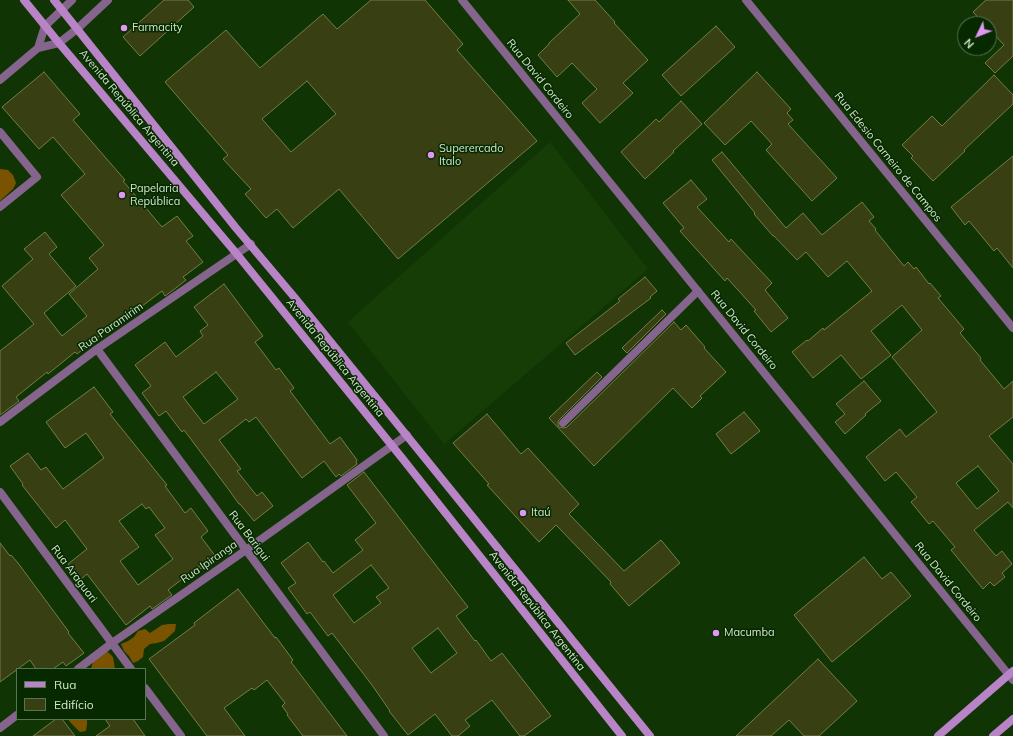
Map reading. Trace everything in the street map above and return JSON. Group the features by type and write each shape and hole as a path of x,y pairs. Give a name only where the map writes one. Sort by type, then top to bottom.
{"main road":[{"name":"Avenida República Argentina","path":"24,0 236,253 392,446 622,736"},
{"name":"Avenida República Argentina","path":"54,0 236,228 251,244 407,435 650,736"},
{"path":"938,736 1012,675"},
{"path":"993,736 1013,719"}],"street":[{"path":"38,48 45,26 72,0"},
{"path":"0,80 38,48 59,43 77,29 108,0"},
{"name":"Rua David Cordeiro","path":"462,0 698,292 1012,675"},
{"name":"Rua Edesio Carneiro de Campos","path":"746,0 1013,328"},
{"path":"0,132 36,177 0,207"},
{"name":"Rua Paramirim","path":"0,422 97,349 251,244"},
{"path":"563,423 698,292"},
{"name":"Rua Barigui","path":"97,349 384,736"},
{"name":"Rua Ipiranga","path":"79,668 112,643 246,550 407,435"},
{"name":"Rua Araguari","path":"0,492 130,668"},
{"path":"146,689 181,736"},
{"path":"0,728 16,716"}],"shaded area":[{"path":"550,142 648,269 444,444 348,322"},
{"path":"0,169 8,170 13,175 16,183 13,189 0,201"},
{"path":"176,624 175,631 164,641 150,644 144,649 143,657 133,663 124,651 121,644 134,637 138,631 145,629 150,633 162,625"},
{"path":"108,652 113,657 115,668 91,668 94,658 99,653"},
{"path":"69,720 87,720 86,731 80,732"}],"building":[{"path":"164,0 188,0 194,7 140,56 123,37"},
{"path":"371,0 425,0 463,44 457,50 537,141 398,259 339,189 293,228 277,209 266,218 245,194 251,189 223,159 228,155 165,82 226,30 260,68 323,14 337,29","holes":["307,81 336,114 291,152 262,119"]},
{"path":"568,0 595,0 648,60 623,83 633,93 600,123 582,103 597,89 572,63 557,77 538,55 580,14"},
{"path":"986,0 1013,0 1013,56 995,73 985,63 992,56 997,56 997,52 1004,45 997,38 997,16 977,16 973,12"},
{"path":"716,26 735,47 681,96 662,75"},
{"path":"44,72 80,114 73,120 125,180 123,181 162,227 177,216 193,236 186,241 203,262 183,277 186,280 165,296 162,291 133,313 131,311 77,354 75,352 48,374 47,372 16,397 19,401 0,415 0,351 34,324 2,286 33,259 24,249 45,232 57,247 49,254 76,286 44,313 62,336 87,316 69,294 98,269 89,258 104,245 61,195 85,174 53,137 39,149 2,107"},
{"path":"757,72 791,109 787,113 793,120 788,124 837,178 812,201 766,150 772,144 751,121 725,145 704,123"},
{"path":"994,75 1013,95 1013,104 933,181 911,158 913,156 902,145 932,116 942,126"},
{"path":"681,101 702,124 645,179 621,152 656,119 659,122"},
{"path":"722,152 786,228 803,213 822,235 862,202 874,217 869,221 876,229 875,230 904,266 908,262 914,269 916,267 929,284 930,283 941,296 938,298 964,329 960,333 1004,389 1013,381 1013,417 989,436 1013,464 1013,508 1008,502 974,530 996,556 1002,551 1012,564 1002,573 1005,577 994,586 990,582 983,589 951,550 955,547 933,521 929,524 911,502 917,497 896,472 885,481 866,457 900,429 906,437 937,412 892,357 922,330 902,305 871,331 891,355 861,379 841,355 813,378 792,352 823,328 824,330 872,291 847,261 828,277 806,252 797,260 754,214 755,213 712,160","holes":["978,466 999,491 977,509 956,483"]},
{"path":"1013,156 1013,268 997,248 994,251 969,221 965,225 951,207"},
{"path":"691,180 707,199 697,207 729,242 731,239 772,283 765,290 788,318 771,332 754,311 756,310 738,290 727,278 725,281 680,231 684,228 663,203"},
{"path":"645,277 657,291 650,297 651,298 575,355 566,343 620,301 618,299"},
{"path":"224,284 263,336 255,342 276,370 279,368 294,388 290,391 330,444 340,437 357,460 357,464 341,476 339,474 336,477 324,461 302,478 256,417 249,422 246,419 219,440 241,469 237,471 257,496 262,492 273,506 254,521 239,504 184,430 182,432 166,411 159,416 142,393 151,386 135,365 165,342 176,357 203,336 200,331 208,325 194,307","holes":["216,372 238,399 204,424 183,397"]},
{"path":"662,310 666,314 627,353 622,348"},
{"path":"674,322 681,330 686,325 726,372 700,396 702,398 692,408 673,388 594,466 549,418 597,372 602,377 558,421 559,427 567,427"},
{"path":"864,381 881,401 865,414 866,415 845,434 835,422 845,414 836,404"},
{"path":"94,387 113,412 110,414 167,485 165,486 185,513 191,508 208,531 201,537 216,557 201,569 199,566 168,590 172,595 152,609 150,606 126,625 87,574 80,580 68,564 87,549 65,520 56,528 22,485 23,484 10,466 28,453 41,470 46,467 63,489 104,458 86,433 65,448 46,422","holes":["142,504 146,509 149,507 165,528 155,535 173,559 138,585 120,561 139,547 119,521"]},
{"path":"744,412 760,431 731,454 716,434"},
{"path":"487,414 521,454 528,448 579,504 569,514 624,571 661,540 680,563 629,606 610,584 611,582 556,525 539,542 487,485 489,484 453,443"},
{"path":"364,472 468,607 456,616 475,641 476,640 491,661 502,653 551,716 524,736 520,736 492,700 465,720 470,726 458,736 452,736 435,714 408,735 332,633 328,636 310,612 307,614 288,588 296,583 281,563 308,542 333,573 363,550 355,540 376,523 347,485","holes":["371,565 389,588 376,597 381,603 354,623 333,595","438,628 457,653 431,673 412,648"]},
{"path":"0,543 10,556 11,555 18,563 84,653 66,666 63,662 54,668 35,668 30,660 19,668 16,668 16,670 0,682"},
{"path":"864,557 882,579 891,572 911,596 832,662 794,615"},
{"path":"238,589 275,638 276,637 293,660 291,662 347,736 303,736 282,706 285,703 267,680 254,690 252,688 224,708 245,736 207,736 149,659 195,625 194,623"},
{"path":"818,659 857,701 819,736 804,736 789,720 771,736 736,736"},
{"path":"55,720 63,720 75,736 33,736"},
{"path":"106,720 134,720 145,736 96,736 110,726"}],"place":[{"name":"Farmacity","path":"124,28"},
{"name":"Superercado Italo","path":"431,155"},
{"name":"Papelaria República","path":"122,195"},
{"name":"Itaú","path":"523,513"},
{"name":"Macumba","path":"716,633"}]}
